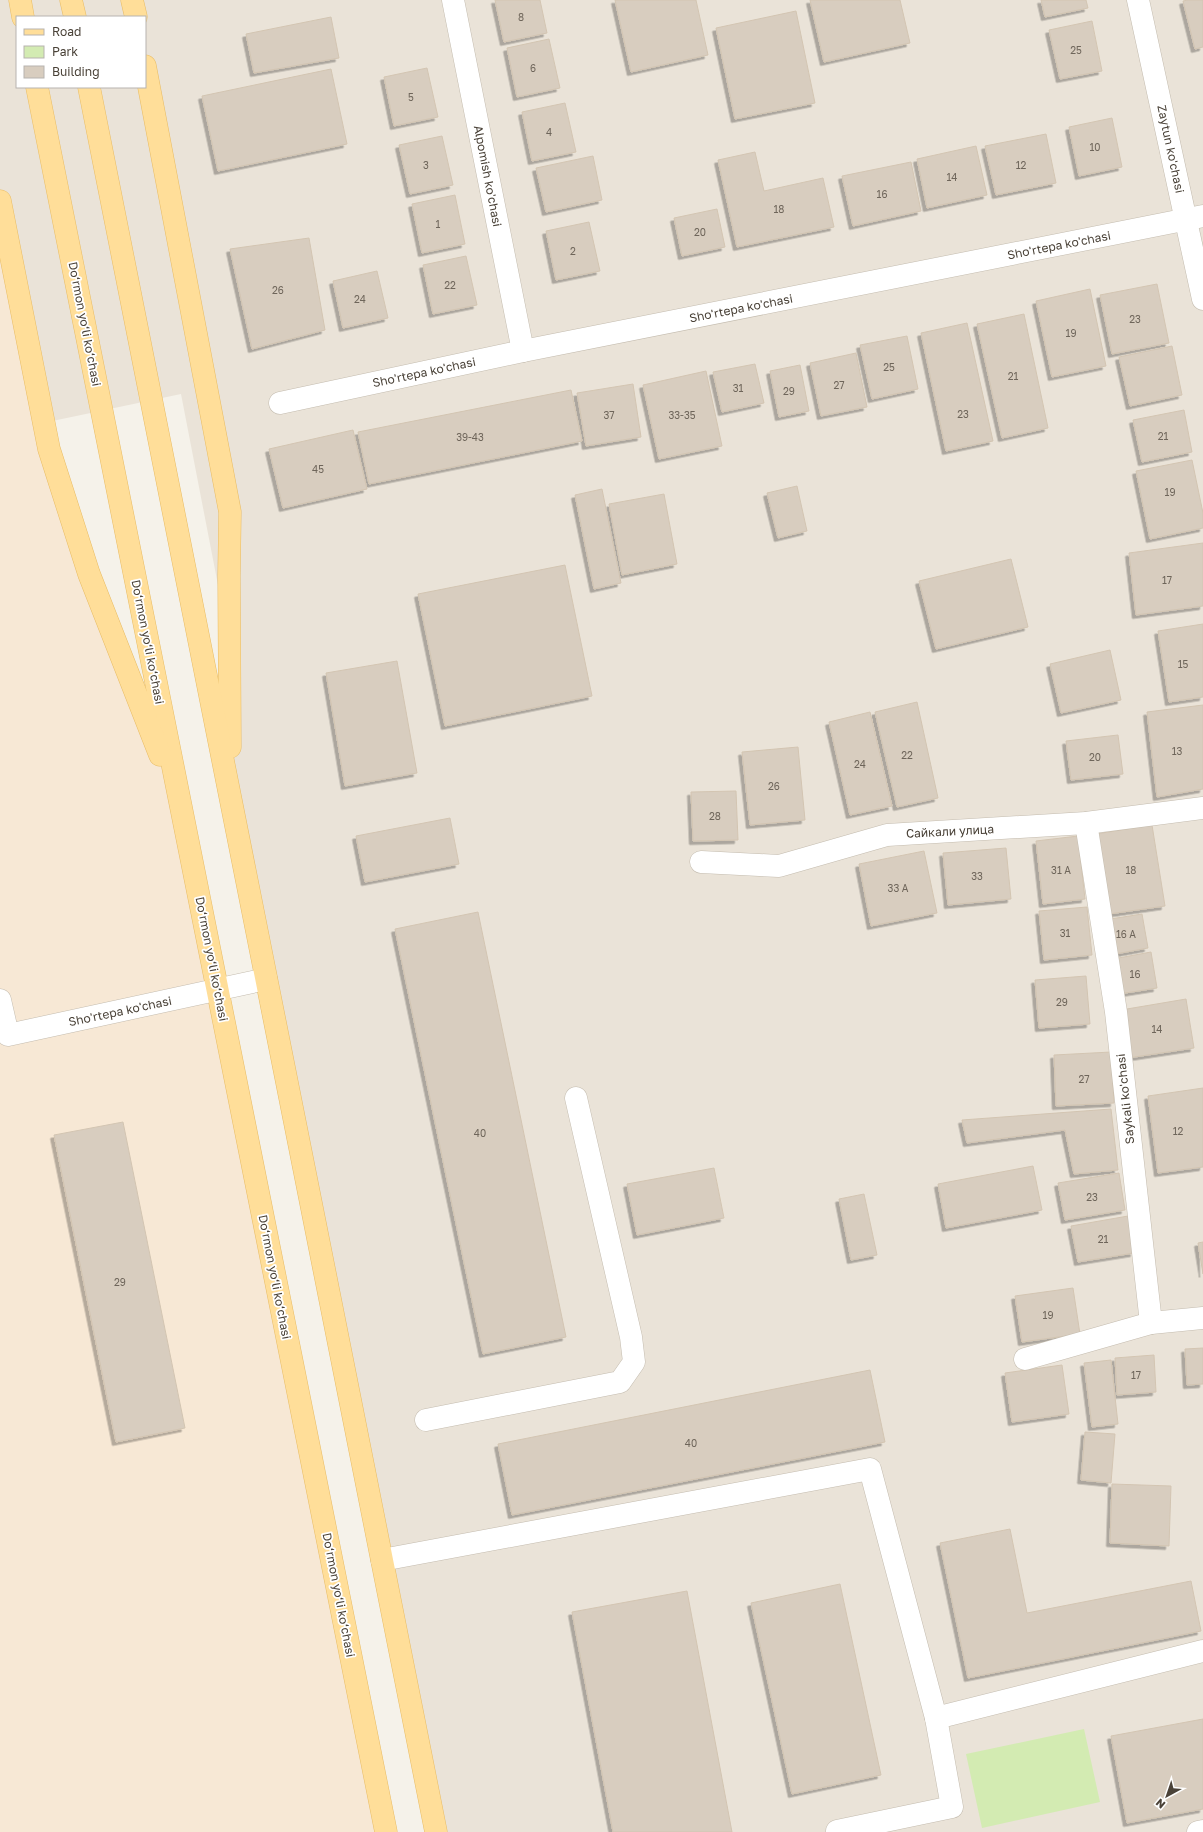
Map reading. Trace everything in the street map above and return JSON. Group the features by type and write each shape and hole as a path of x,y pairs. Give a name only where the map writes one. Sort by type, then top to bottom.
{"main road":[{"path":"20,0 23,16"},
{"path":"71,0 75,16"},
{"path":"132,0 136,16"},
{"path":"146,71 230,512 228,576 230,800"},
{"name":"Do‘rmon yo‘li ko‘chasi","path":"37,88 386,1832"},
{"path":"89,88 436,1832"},
{"path":"0,201 49,449 89,574 182,810"}],"street":[{"name":"Alpomish ko'chasi","path":"452,0 524,351"},
{"name":"Zaytun ko'chasi","path":"1138,0 1195,218 1203,299"},
{"name":"Sho'rtepa ko'chasi","path":"280,403 524,351 1195,218"},
{"name":"Сайкали улица","path":"701,862 779,866 887,835 1086,823 1203,808"},
{"name":"Saykali ko'chasi","path":"1086,823 1116,1012 1150,1323"},
{"name":"Sho'rtepa ko'chasi","path":"0,1000 4,1036 218,991 266,979"},
{"path":"426,1420 620,1382 634,1362 631,1337 576,1098"},
{"path":"1025,1359 1150,1323 1203,1318"},
{"path":"382,1560 870,1469 936,1718 952,1807 837,1831"},
{"path":"936,1718 1203,1651"},
{"path":"1198,1832 1203,1831"}],"shaded area":[{"path":"0,0 1203,0 1203,1832 436,1832 230,800 229,642 181,394 0,432"},
{"path":"0,201 49,449 182,810 386,1832 0,1832"}],"green space":[{"path":"1084,1729 1100,1802 982,1828 966,1754"}],"building":[{"path":"495,0 540,0 547,33 504,42"},
{"path":"615,0 696,0 708,55 631,72"},
{"path":"810,0 900,0 910,43 824,62"},
{"path":"1041,0 1086,0 1088,8 1045,17"},
{"path":"1203,0 1203,47 1195,49 1183,1"},
{"path":"796,11 815,103 735,119 716,28"},
{"path":"331,17 339,58 254,73 246,34"},
{"path":"1092,21 1102,71 1060,79 1049,30"},
{"path":"549,39 560,88 517,97 507,48"},
{"path":"427,68 438,117 394,126 384,77"},
{"path":"331,69 347,144 218,171 202,96"},
{"path":"565,103 576,152 532,161 522,112"},
{"path":"1112,118 1122,167 1079,176 1069,127"},
{"path":"1046,134 1056,183 996,195 985,146"},
{"path":"442,136 453,185 410,194 399,145"},
{"path":"976,146 987,195 927,208 917,159"},
{"path":"755,152 764,191 823,178 834,227 737,247 718,160"},
{"path":"593,156 602,200 546,212 536,168"},
{"path":"911,162 921,211 853,226 842,176"},
{"path":"455,195 465,244 422,253 412,204"},
{"path":"717,209 725,247 682,256 674,218"},
{"path":"589,222 600,271 556,280 546,231"},
{"path":"309,238 325,330 252,349 230,249"},
{"path":"466,256 477,305 433,314 423,265"},
{"path":"377,271 388,318 343,328 333,281"},
{"path":"1157,284 1169,343 1112,354 1100,295"},
{"path":"1090,289 1106,366 1052,377 1036,301"},
{"path":"1024,314 1048,428 1002,438 977,324"},
{"path":"967,323 993,441 946,451 921,333"},
{"path":"907,336 918,389 872,399 860,345"},
{"path":"1172,346 1182,395 1130,406 1119,357"},
{"path":"856,353 867,407 821,416 810,363"},
{"path":"755,364 764,403 722,412 713,372"},
{"path":"800,365 809,411 779,417 770,371"},
{"path":"706,371 722,446 659,459 643,385"},
{"path":"633,384 641,437 586,446 577,393"},
{"path":"571,390 582,441 369,484 358,432"},
{"path":"1184,410 1192,452 1142,462 1133,420"},
{"path":"353,430 367,489 283,508 269,449"},
{"path":"1192,460 1203,513 1203,528 1150,539 1136,471"},
{"path":"797,486 807,531 778,538 767,493"},
{"path":"602,489 621,583 594,589 575,495"},
{"path":"664,494 677,564 622,575 609,504"},
{"path":"1203,543 1203,606 1136,615 1129,553"},
{"path":"1011,559 1028,627 936,649 919,581"},
{"path":"565,565 592,696 445,726 418,594"},
{"path":"1203,624 1203,697 1169,702 1158,631"},
{"path":"1110,650 1121,700 1061,713 1050,664"},
{"path":"397,661 417,773 345,786 326,673"},
{"path":"917,702 938,798 897,807 875,712"},
{"path":"1203,705 1203,789 1157,797 1147,712"},
{"path":"870,712 892,806 850,815 829,722"},
{"path":"1118,735 1123,774 1071,780 1066,741"},
{"path":"798,747 805,820 750,825 742,752"},
{"path":"736,791 738,840 693,841 691,792"},
{"path":"450,818 459,864 365,882 356,836"},
{"path":"1152,825 1165,906 1109,914 1096,834"},
{"path":"1078,836 1085,899 1043,904 1036,841"},
{"path":"1006,848 1011,899 948,905 943,853"},
{"path":"924,851 937,913 871,926 859,864"},
{"path":"1087,907 1092,955 1044,960 1039,911"},
{"path":"478,912 566,1337 483,1354 395,929"},
{"path":"1142,914 1148,948 1110,955 1104,920"},
{"path":"1151,952 1157,988 1119,994 1113,959"},
{"path":"1086,976 1090,1024 1039,1028 1035,980"},
{"path":"1186,999 1194,1048 1128,1058 1121,1010"},
{"path":"1111,1052 1114,1103 1056,1106 1054,1055"},
{"path":"1203,1088 1203,1167 1158,1173 1148,1096"},
{"path":"1111,1109 1118,1170 1074,1174 1065,1130 967,1143 962,1120"},
{"path":"123,1122 185,1428 116,1442 54,1135"},
{"path":"1033,1166 1042,1210 946,1228 938,1184"},
{"path":"714,1168 724,1218 637,1235 627,1184"},
{"path":"1119,1173 1125,1210 1065,1220 1058,1183"},
{"path":"864,1194 877,1255 851,1260 839,1199"},
{"path":"1128,1216 1134,1253 1078,1262 1071,1226"},
{"path":"1203,1242 1203,1274 1198,1243"},
{"path":"1073,1288 1080,1334 1022,1342 1015,1296"},
{"path":"1203,1348 1203,1384 1187,1385 1185,1349"},
{"path":"1154,1355 1156,1392 1117,1395 1115,1358"},
{"path":"1111,1360 1118,1424 1092,1427 1084,1363"},
{"path":"1062,1365 1069,1414 1012,1422 1005,1373"},
{"path":"870,1370 885,1442 512,1515 498,1444"},
{"path":"1085,1432 1115,1434 1111,1483 1081,1480"},
{"path":"1112,1484 1171,1486 1169,1546 1110,1543"},
{"path":"1010,1529 1027,1613 1191,1581 1201,1631 968,1678 940,1543"},
{"path":"840,1584 881,1775 792,1794 751,1603"},
{"path":"687,1591 732,1832 613,1832 572,1612"},
{"path":"1203,1719 1203,1809 1127,1823 1111,1736"}]}
